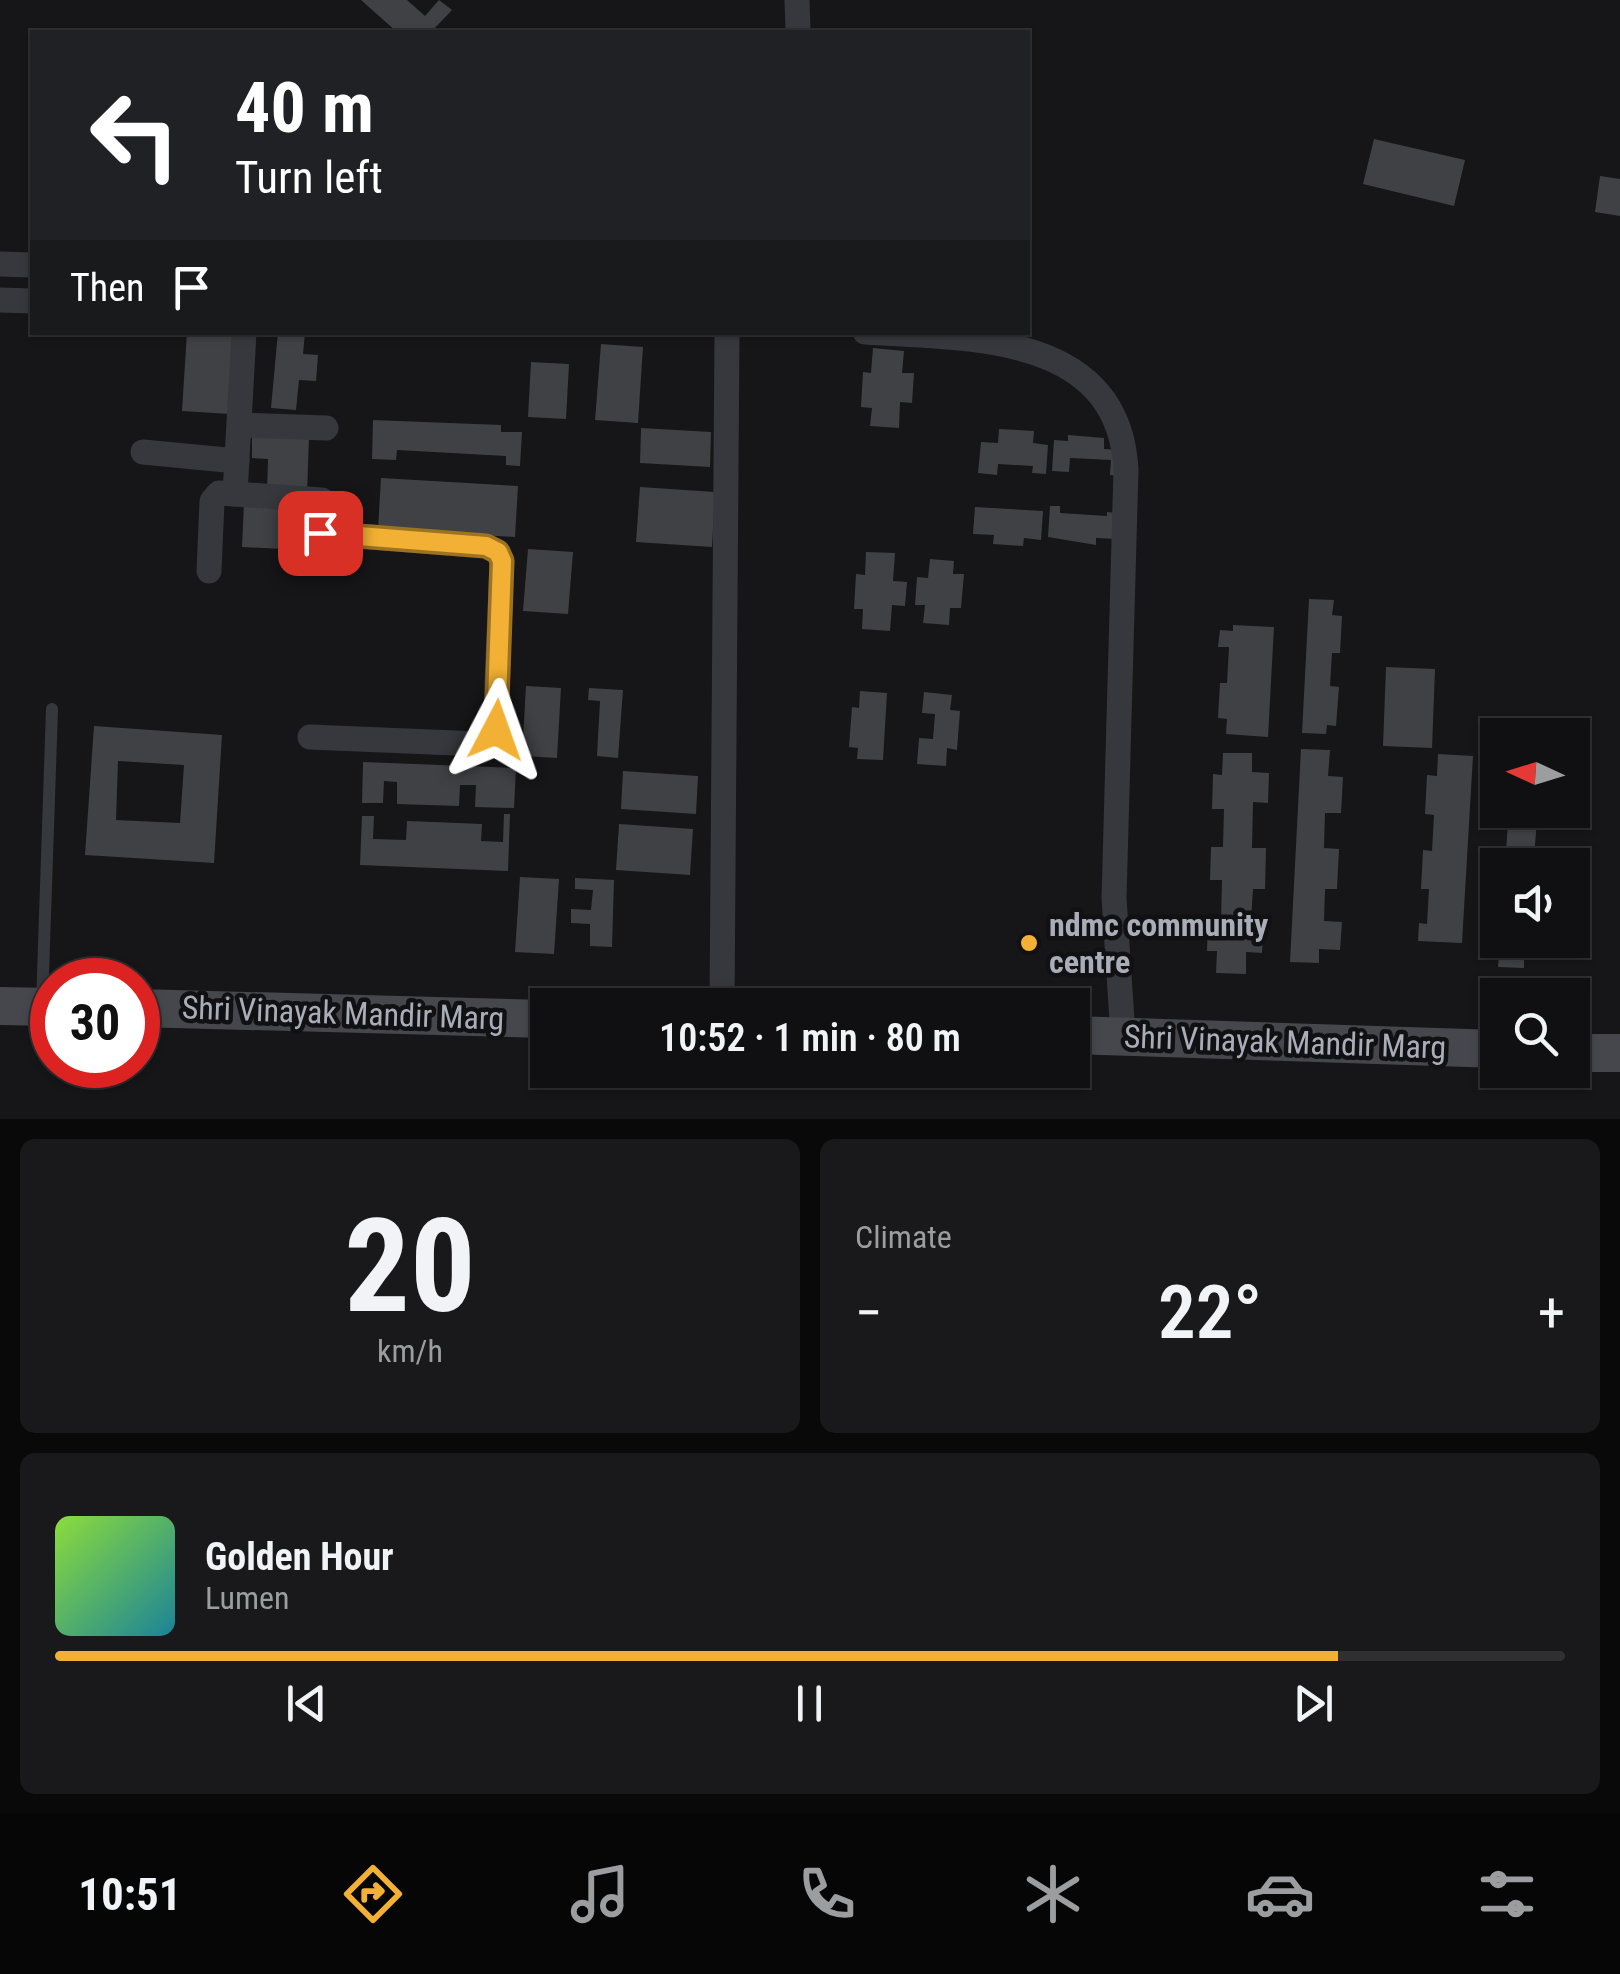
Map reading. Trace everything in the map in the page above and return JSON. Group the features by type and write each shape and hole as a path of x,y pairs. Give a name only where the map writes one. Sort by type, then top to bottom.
{"street":[{"path":"797,0 798,30"},
{"path":"0,264 30,265"},
{"path":"0,300 30,301"},
{"path":"235,494 244,335"},
{"path":"722,988 727,335"},
{"path":"910,335 1001,341 1053,358 1089,385 1116,418 1120,431 1126,469 1125,554 1114,898 1123,1036"},
{"path":"240,425 326,428"},
{"path":"143,452 237,462"},
{"path":"209,572 212,501 219,493 322,500"},
{"path":"310,737 480,744 491,741 496,730 500,656 502,561 498,552 486,546 320,533"},
{"path":"0,1006 30,1007"},
{"name":"Shri Vinayak Mandir Marg","path":"160,1009 530,1019"},
{"name":"Shri Vinayak Mandir Marg","path":"1090,1035 1480,1049"},
{"path":"1590,1053 1620,1053"}],"lane":[{"path":"48,958 52,708"}],"building":[{"path":"361,0 407,0 425,16 439,0 452,10 433,30 395,30"},
{"path":"1374,139 1465,160 1454,206 1363,184"},
{"path":"1600,176 1620,179 1620,216 1595,212"},
{"path":"187,335 236,335 230,414 182,411"},
{"path":"278,335 305,335 303,354 318,355 316,381 299,380 296,410 271,408"},
{"path":"601,344 643,347 638,423 595,420"},
{"path":"873,348 904,351 902,373 914,373 912,403 900,402 899,428 870,426 872,408 861,407 863,372 871,373"},
{"path":"531,362 569,364 566,419 528,417"},
{"path":"373,420 501,425 501,432 522,432 520,466 506,465 506,456 397,450 396,460 372,459"},
{"path":"641,428 711,432 710,467 640,463"},
{"path":"999,429 1034,431 1033,443 1048,445 1046,474 1032,473 1033,466 998,464 997,475 978,473 981,442 998,443"},
{"path":"252,433 309,435 307,496 267,494 268,459 252,458"},
{"path":"1068,435 1104,438 1104,449 1122,450 1120,476 1110,475 1111,460 1070,458 1069,472 1052,471 1054,440 1068,441"},
{"path":"381,478 518,486 515,537 378,529"},
{"path":"640,487 715,492 712,547 636,542"},
{"path":"244,503 306,507 303,550 242,547"},
{"path":"1050,506 1060,506 1060,513 1116,513 1115,539 1096,538 1096,545 1048,537"},
{"path":"975,507 1043,511 1041,540 1024,538 1023,546 993,544 994,535 973,534"},
{"path":"528,549 573,552 568,614 523,611"},
{"path":"866,552 895,553 893,581 907,582 905,606 892,605 890,631 862,629 863,609 854,609 856,574 865,575"},
{"path":"930,559 954,561 953,574 964,574 961,608 950,608 949,625 923,623 925,605 915,605 917,577 928,578"},
{"path":"1309,599 1334,600 1332,615 1342,616 1340,653 1332,653 1330,686 1339,687 1336,726 1327,725 1326,734 1302,733"},
{"path":"1233,625 1274,627 1268,737 1226,734 1227,719 1218,718 1220,683 1227,683 1229,647 1218,647 1220,630 1233,631"},
{"path":"1386,667 1435,669 1432,748 1383,746"},
{"path":"526,686 561,688 557,758 522,756"},
{"path":"589,688 623,690 618,758 597,756 600,701 588,700"},
{"path":"860,691 887,693 883,760 857,759 858,748 849,747 852,707 859,708"},
{"path":"924,692 952,695 950,710 960,711 957,750 947,748 946,766 917,764 919,738 933,739 935,714 922,713"},
{"path":"94,726 222,735 214,863 85,855","holes":["118,761 184,765 180,823 116,820"]},
{"path":"1301,749 1330,750 1328,776 1343,777 1341,813 1325,813 1324,848 1339,849 1337,889 1325,889 1324,921 1342,922 1340,950 1319,949 1319,963 1290,962"},
{"path":"1223,753 1252,753 1252,772 1269,773 1268,803 1253,802 1252,848 1266,848 1265,889 1253,889 1251,920 1264,920 1262,953 1246,952 1246,974 1216,973 1217,951 1207,951 1208,923 1221,923 1222,880 1210,880 1211,847 1223,847 1224,809 1212,809 1213,774 1222,775"},
{"path":"1438,754 1473,756 1462,943 1418,941 1419,923 1427,924 1429,889 1421,889 1423,850 1432,851 1434,815 1425,814 1427,775 1437,776"},
{"path":"363,762 516,768 514,808 475,807 476,785 460,785 459,806 397,804 397,782 384,781 383,803 362,803"},
{"path":"623,771 698,776 696,814 621,809"},
{"path":"504,814 510,814 508,871 360,865 362,816 374,816 373,839 406,840 407,821 482,824 481,841 503,842"},
{"path":"619,824 693,829 690,875 616,870"},
{"path":"1508,828 1536,828 1535,848 1506,848"},
{"path":"520,877 559,879 554,954 515,952"},
{"path":"575,878 614,880 612,947 590,946 590,924 571,923 571,909 591,910 593,890 575,889"},
{"path":"1499,958 1524,958 1524,968 1498,967"}],"place":[{"name":"ndmc community centre","path":"1029,943"}],"route":[{"path":"320,533 486,546 498,552 502,561 496,730"}]}
